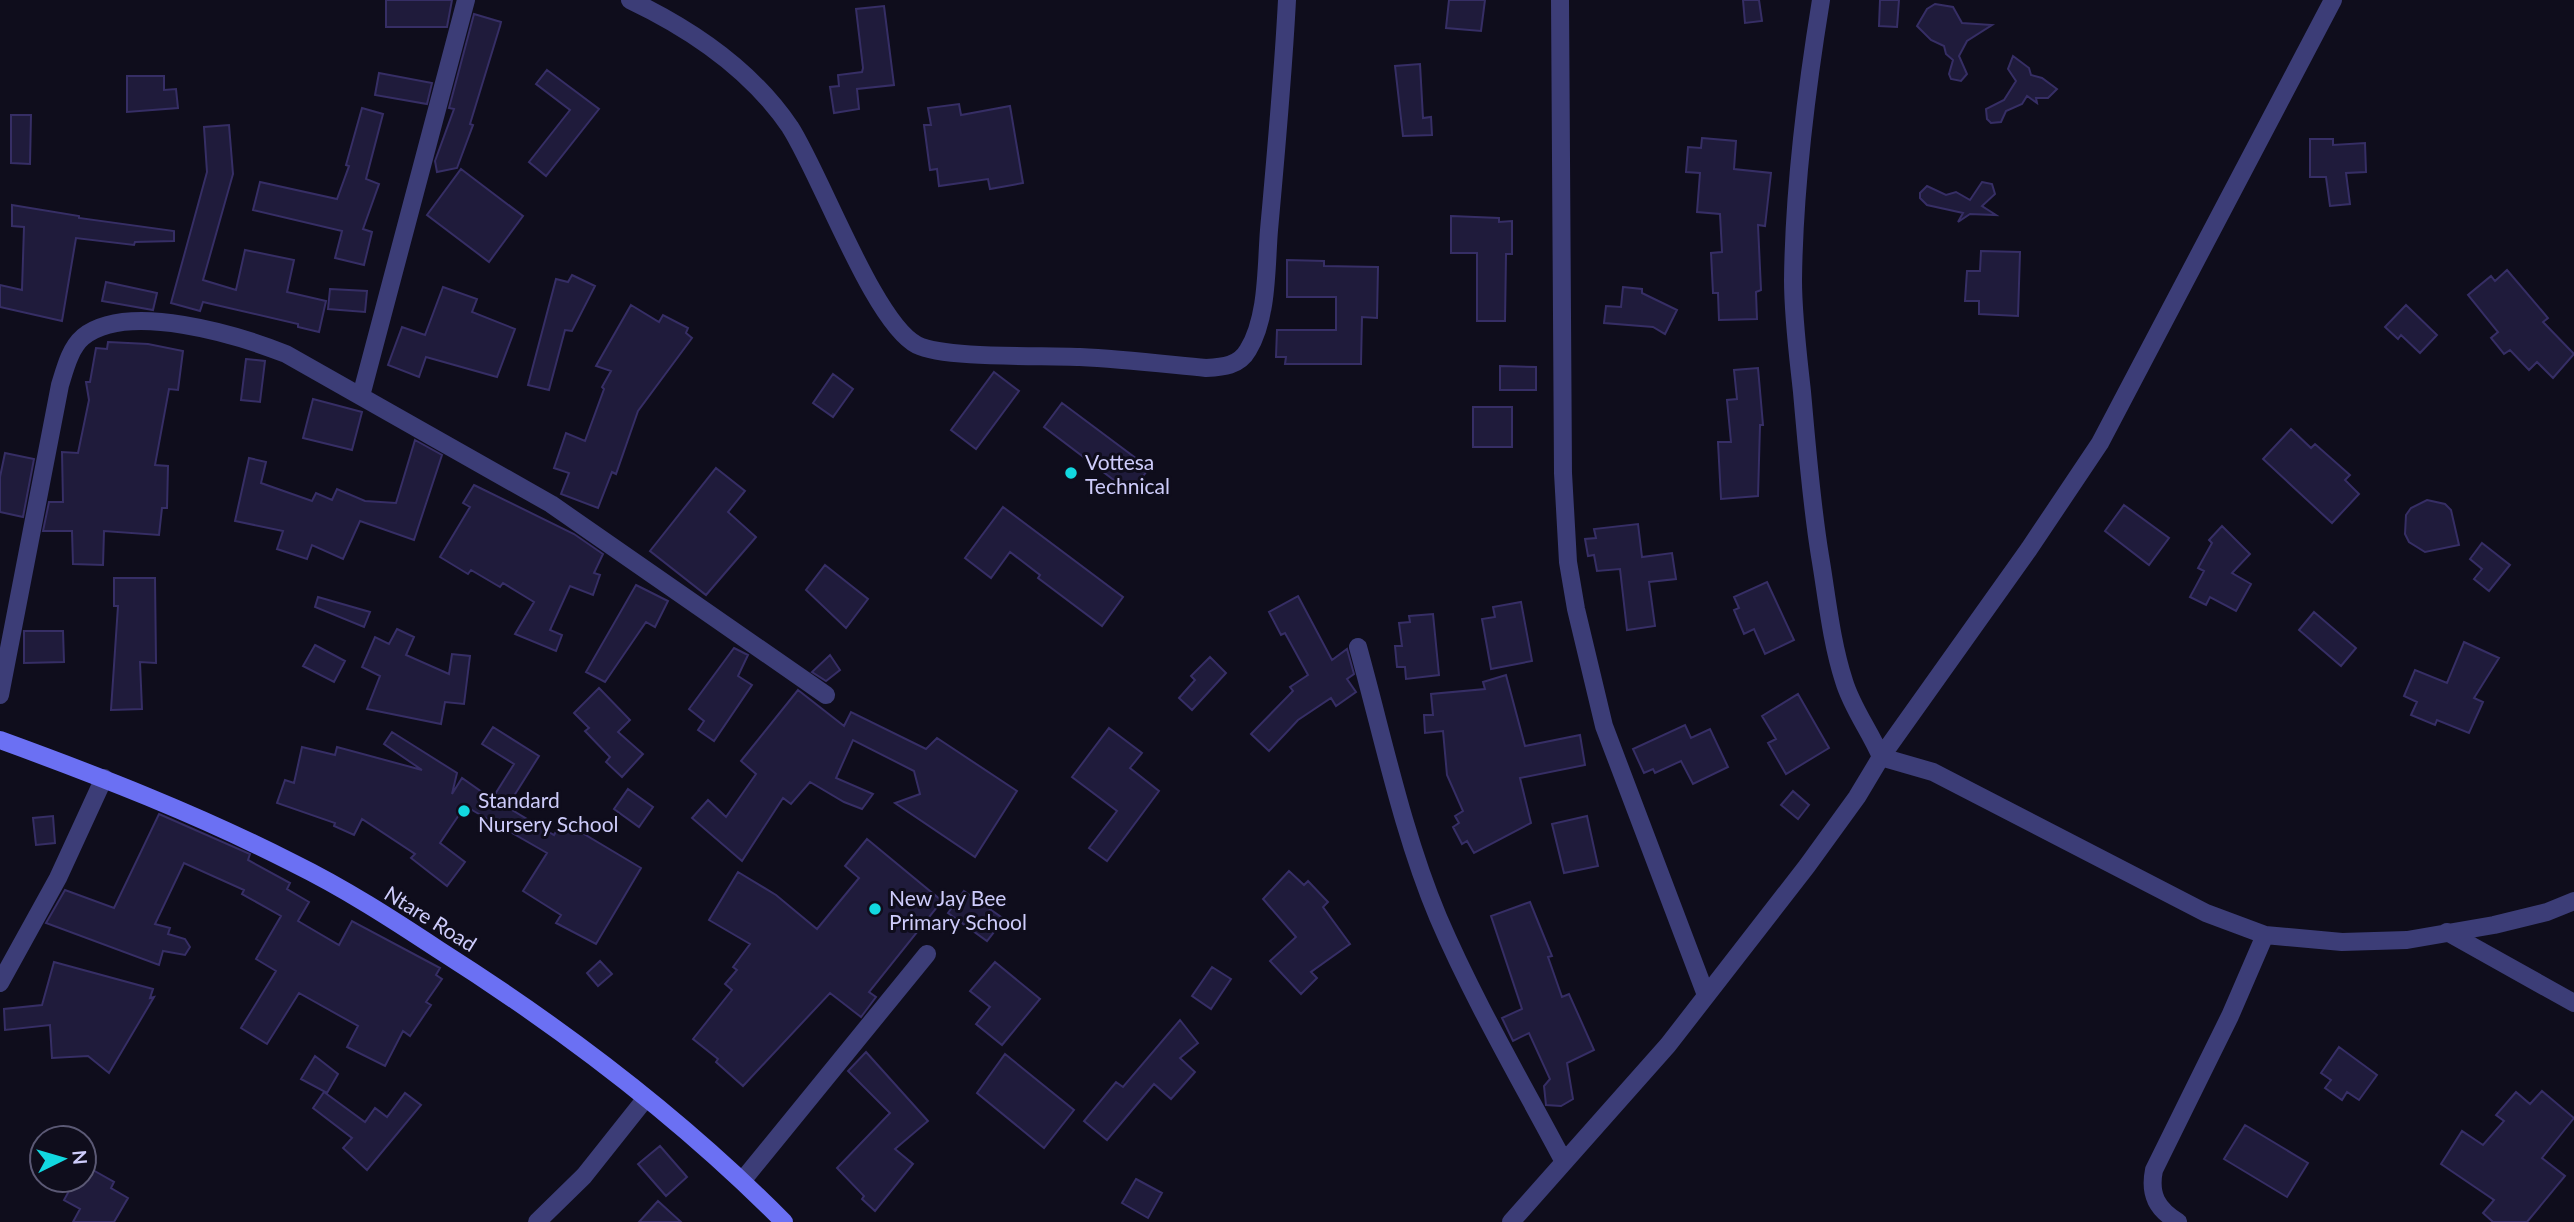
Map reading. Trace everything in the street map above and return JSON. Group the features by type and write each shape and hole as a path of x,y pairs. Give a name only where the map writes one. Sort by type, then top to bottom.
{"main road":[{"name":"Ntare Road","path":"0,740 104,778 294,863 393,920 566,1035 646,1098 742,1181 784,1222"}],"street":[{"path":"361,397 466,0"},
{"path":"631,0 655,12 722,57 770,100 808,160 890,321 918,345 945,352 1082,357 1206,368 1224,367 1239,361 1248,350 1256,330 1264,283 1287,0"},
{"path":"1560,0 1563,473 1569,562 1576,608 1604,726 1706,995"},
{"path":"1821,0 1809,77 1795,226 1793,283 1797,338 1813,510 1834,637 1843,680 1881,757"},
{"path":"1511,1222 1668,1045 1836,827 1881,757 2029,549 2100,443 2333,0"},
{"path":"0,695 60,385 68,359 82,338 103,326 125,322 163,323 213,331 256,341 286,354 551,504 826,695"},
{"path":"1357,647 1437,916 1461,968 1564,1162"},
{"path":"1881,757 1942,775 2206,913 2265,935 2342,942 2407,940 2547,912 2574,901"},
{"path":"0,983 58,878 104,778"},
{"path":"2447,932 2574,1003"},
{"path":"2178,1222 2157,1205 2150,1187 2154,1171 2230,1016 2265,935"},
{"path":"742,1181 927,954"},
{"path":"537,1222 583,1176 646,1098"}],"building":[{"path":"386,0 452,0 447,27 386,27"},
{"path":"1449,0 1485,0 1481,31 1446,28"},
{"path":"1743,0 1759,0 1762,21 1745,23"},
{"path":"1880,0 1899,0 1897,27 1879,26"},
{"path":"1935,4 1953,7 1962,23 1992,25 1967,41 1959,56 1967,74 1961,81 1951,79 1949,74 1953,60 1946,54 1944,46 1931,40 1917,26 1927,9"},
{"path":"884,6 894,85 857,89 859,109 834,113 830,87 839,86 838,75 862,72 863,68 856,9"},
{"path":"474,14 501,22 470,124 473,125 457,168 437,172 435,161 454,109 449,108"},
{"path":"2013,56 2029,68 2031,75 2042,78 2057,89 2048,98 2036,98 2037,103 2027,96 2022,104 2006,111 2001,122 1991,123 1987,119 1986,109 2004,100 2016,81 2008,69"},
{"path":"1420,64 1423,118 1431,117 1432,135 1403,136 1395,66"},
{"path":"547,70 599,109 546,176 529,162 570,110 536,84"},
{"path":"379,73 432,83 427,104 375,95"},
{"path":"127,76 164,76 164,90 176,89 178,108 127,112"},
{"path":"959,104 961,115 1010,106 1023,183 990,189 988,179 939,186 937,169 930,170 924,125 931,125 928,108"},
{"path":"362,108 383,114 366,179 379,184 363,229 372,232 364,265 335,258 342,231 253,210 260,182 337,199 349,166 346,165"},
{"path":"11,115 31,115 30,164 11,163"},
{"path":"229,125 233,174 203,280 236,290 245,250 294,260 287,292 326,301 319,332 298,327 298,324 203,302 200,311 171,303 207,172 204,127"},
{"path":"1702,138 1736,141 1734,169 1771,173 1765,226 1758,225 1761,290 1756,292 1757,319 1719,320 1718,293 1713,293 1711,253 1722,252 1720,214 1697,212 1700,173 1686,172 1688,147 1701,148"},
{"path":"2310,139 2333,139 2333,145 2365,143 2366,172 2346,173 2350,204 2330,206 2326,177 2310,177"},
{"path":"461,169 523,216 489,262 427,215"},
{"path":"1982,182 1992,184 1995,194 1982,206 1996,215 1970,214 1958,222 1963,213 1927,205 1920,198 1920,193 1927,186 1946,195 1956,192 1970,200"},
{"path":"12,205 79,218 174,231 174,241 135,242 134,245 76,238 62,321 0,307 0,285 22,290 24,227 12,226"},
{"path":"1451,216 1512,221 1512,254 1506,254 1505,321 1477,321 1477,253 1451,253"},
{"path":"1981,251 2020,252 2018,316 1979,314 1979,301 1965,301 1967,271 1980,271"},
{"path":"1287,260 1324,261 1324,266 1378,267 1377,318 1362,317 1361,364 1285,364 1286,357 1276,357 1277,330 1336,330 1336,297 1287,297"},
{"path":"2507,270 2548,318 2543,322 2574,354 2553,378 2537,362 2529,370 2510,350 2504,354 2491,338 2498,332 2468,295 2491,276 2495,281"},
{"path":"572,275 595,286 572,331 565,330 549,390 528,385 556,279 568,282"},
{"path":"106,282 157,293 153,310 102,301"},
{"path":"443,287 477,299 472,312 515,329 497,377 426,357 419,377 388,365 402,327 425,335"},
{"path":"1623,287 1642,289 1642,293 1677,310 1665,334 1653,327 1604,323 1606,306 1621,307"},
{"path":"330,289 367,291 365,312 328,309"},
{"path":"631,305 659,322 663,315 688,328 686,333 692,338 638,411 616,474 612,472 598,508 561,494 569,473 554,468 566,433 585,441 604,389 602,387 611,371 596,366"},
{"path":"2406,305 2437,335 2420,353 2401,335 2398,339 2385,327"},
{"path":"108,342 148,344 183,351 178,390 169,389 155,465 168,466 167,508 162,508 159,535 104,531 103,565 73,564 72,531 43,531 49,502 63,502 62,452 78,453 89,400 86,382 90,382 96,348 107,349"},
{"path":"246,359 265,361 260,402 241,400"},
{"path":"1500,366 1536,367 1536,390 1500,390"},
{"path":"1758,368 1763,425 1760,425 1758,496 1721,499 1718,442 1731,442 1727,400 1737,399 1734,370"},
{"path":"994,372 1019,391 976,449 951,430"},
{"path":"833,374 853,389 833,417 813,403"},
{"path":"313,399 362,412 352,450 303,438"},
{"path":"1062,403 1149,468 1131,493 1044,427"},
{"path":"1473,407 1512,407 1512,447 1473,447"},
{"path":"2291,429 2311,448 2315,444 2350,475 2345,480 2359,494 2332,523 2263,459"},
{"path":"415,440 442,455 414,540 360,521 343,559 312,545 307,559 277,549 283,531 235,521 249,458 266,462 261,483 312,501 316,493 332,500 337,489 365,501 396,503"},
{"path":"5,453 34,459 23,517 0,512 0,477"},
{"path":"716,468 745,491 728,512 756,537 706,595 650,551"},
{"path":"474,485 574,534 603,554 594,573 600,575 593,595 570,586 550,630 562,635 556,651 515,634 534,602 503,583 500,587 471,570 468,574 440,557 470,507 463,503"},
{"path":"2427,500 2445,504 2451,510 2459,545 2425,552 2409,542 2405,534 2406,515 2411,508"},
{"path":"2124,505 2169,538 2149,565 2105,531"},
{"path":"1003,507 1123,597 1102,626 1038,578 1040,575 1010,552 991,578 965,558"},
{"path":"1638,524 1642,557 1672,553 1676,579 1649,582 1655,626 1627,630 1620,569 1597,571 1594,555 1588,556 1585,539 1596,538 1594,529"},
{"path":"2222,526 2250,554 2232,573 2251,584 2236,611 2210,597 2206,605 2190,597 2204,571 2198,568 2212,543 2209,540"},
{"path":"2482,543 2510,565 2489,591 2474,579 2482,569 2470,559"},
{"path":"825,565 868,599 846,628 806,590"},
{"path":"114,578 155,578 156,663 140,662 142,709 111,710 118,606 114,606"},
{"path":"1767,582 1794,640 1765,654 1754,629 1744,634 1734,610 1739,608 1734,597"},
{"path":"636,585 668,601 655,627 646,622 605,682 586,672"},
{"path":"1298,596 1332,660 1347,649 1354,674 1347,679 1356,692 1336,706 1331,698 1298,720 1269,751 1251,734 1293,691 1290,687 1308,675 1285,633 1281,635 1269,612"},
{"path":"318,597 370,612 364,627 315,607"},
{"path":"1521,602 1532,661 1491,669 1482,619 1495,617 1493,607"},
{"path":"2314,612 2356,648 2341,666 2299,630"},
{"path":"1433,614 1439,675 1406,679 1405,667 1397,667 1395,646 1402,646 1399,623 1410,622 1409,616"},
{"path":"397,629 414,637 406,655 449,674 452,654 470,656 464,704 445,702 441,724 367,709 380,676 362,667 375,637 389,644"},
{"path":"24,631 63,631 64,662 24,663"},
{"path":"2464,642 2499,658 2474,698 2483,702 2469,733 2437,720 2435,725 2411,715 2417,702 2404,696 2415,670 2447,683"},
{"path":"315,645 345,661 334,682 303,666"},
{"path":"734,648 748,655 738,676 752,685 714,741 698,730 704,721 689,709"},
{"path":"830,655 840,670 826,681 812,672"},
{"path":"1210,657 1226,673 1192,710 1179,698 1195,680 1191,676"},
{"path":"1506,675 1525,746 1580,735 1585,765 1520,778 1531,823 1474,853 1467,841 1462,844 1453,827 1459,823 1455,816 1463,811 1447,775 1443,731 1425,733 1424,715 1433,715 1431,694 1485,689 1483,682"},
{"path":"599,688 630,720 618,732 643,754 622,777 606,762 610,757 585,731 589,728 574,713"},
{"path":"798,690 844,726 851,712 926,749 937,738 1017,791 975,857 895,803 920,794 914,771 853,740 836,778 873,794 862,809 810,782 791,804 783,798 742,861 692,818 708,800 726,817 756,774 741,761"},
{"path":"1798,694 1829,748 1786,774 1768,743 1776,739 1762,716"},
{"path":"1685,725 1691,738 1710,729 1728,767 1693,784 1681,761 1655,773 1653,769 1644,773 1633,749"},
{"path":"493,727 539,756 507,807 554,835 562,821 641,868 596,944 556,923 561,915 523,891 547,853 465,806 440,843 465,862 447,886 411,858 415,854 362,819 354,835 334,826 335,823 277,803 285,780 294,783 302,747 335,755 337,747 422,770 384,744 392,732 457,773 452,794 462,778 492,799 514,764 482,744"},
{"path":"1109,728 1142,753 1130,768 1159,791 1107,861 1089,848 1117,811 1072,777"},
{"path":"628,789 653,807 639,827 614,809"},
{"path":"1793,791 1809,805 1798,819 1781,805"},
{"path":"159,814 250,854 248,860 290,883 287,889 309,902 298,921 339,945 352,921 440,968 436,975 442,979 426,1002 431,1005 410,1036 403,1031 385,1066 347,1047 358,1026 299,993 267,1044 241,1028 276,971 256,959 281,916 242,894 244,890 184,863 155,924 170,928 168,934 185,939 190,947 185,955 163,951 159,965 46,923 65,890 114,908"},
{"path":"53,816 55,843 36,845 33,818"},
{"path":"1587,816 1598,866 1564,873 1552,824"},
{"path":"867,839 942,901 869,992 876,997 861,1017 830,993 743,1086 716,1062 718,1059 693,1039 732,990 725,984 737,970 733,967 750,944 709,920 738,872 776,895 817,929 859,878 845,866"},
{"path":"1289,871 1304,885 1308,881 1328,902 1323,907 1350,944 1311,972 1317,978 1301,994 1270,961 1296,937 1263,899"},
{"path":"964,891 1004,919 987,941 948,913"},
{"path":"1530,902 1552,956 1548,957 1562,997 1569,994 1594,1050 1567,1063 1573,1099 1561,1106 1546,1105 1544,1086 1550,1079 1529,1033 1513,1041 1502,1018 1522,1009 1491,916"},
{"path":"600,961 612,974 598,986 587,973"},
{"path":"54,962 153,989 150,998 154,997 109,1073 88,1056 52,1058 50,1025 5,1030 4,1009 42,1005"},
{"path":"995,962 1040,999 1002,1045 976,1024 990,1007 970,991"},
{"path":"1212,967 1231,979 1211,1009 1192,996"},
{"path":"1180,1020 1198,1043 1180,1058 1195,1072 1171,1099 1154,1084 1107,1140 1084,1121 1116,1082 1123,1087"},
{"path":"2339,1047 2377,1075 2359,1100 2347,1092 2342,1100 2325,1088 2331,1080 2321,1073"},
{"path":"866,1052 928,1121 895,1149 913,1164 875,1211 837,1168 890,1113 848,1071"},
{"path":"1005,1054 1074,1110 1044,1148 977,1093"},
{"path":"315,1056 338,1074 327,1093 301,1079"},
{"path":"2542,1091 2574,1118 2542,1158 2565,1176 2527,1222 2493,1222 2483,1213 2494,1200 2441,1164 2462,1131 2483,1145 2504,1121 2496,1115 2516,1092 2530,1104"},
{"path":"324,1092 365,1122 375,1108 387,1117 405,1093 421,1105 367,1170 343,1148 352,1138 313,1108"},
{"path":"2245,1125 2308,1163 2287,1197 2224,1159"},
{"path":"660,1146 687,1177 666,1196 638,1164"},
{"path":"98,1173 114,1182 111,1188 128,1198 114,1222 73,1222 80,1209 64,1200 67,1194 98,1194"},
{"path":"1136,1179 1162,1193 1148,1218 1122,1203"},
{"path":"658,1201 681,1222 639,1222"}],"place":[{"name":"Vottesa Technical","path":"1071,473"},
{"name":"Standard Nursery School","path":"464,811"},
{"name":"New Jay Bee Primary School","path":"875,909"}]}
